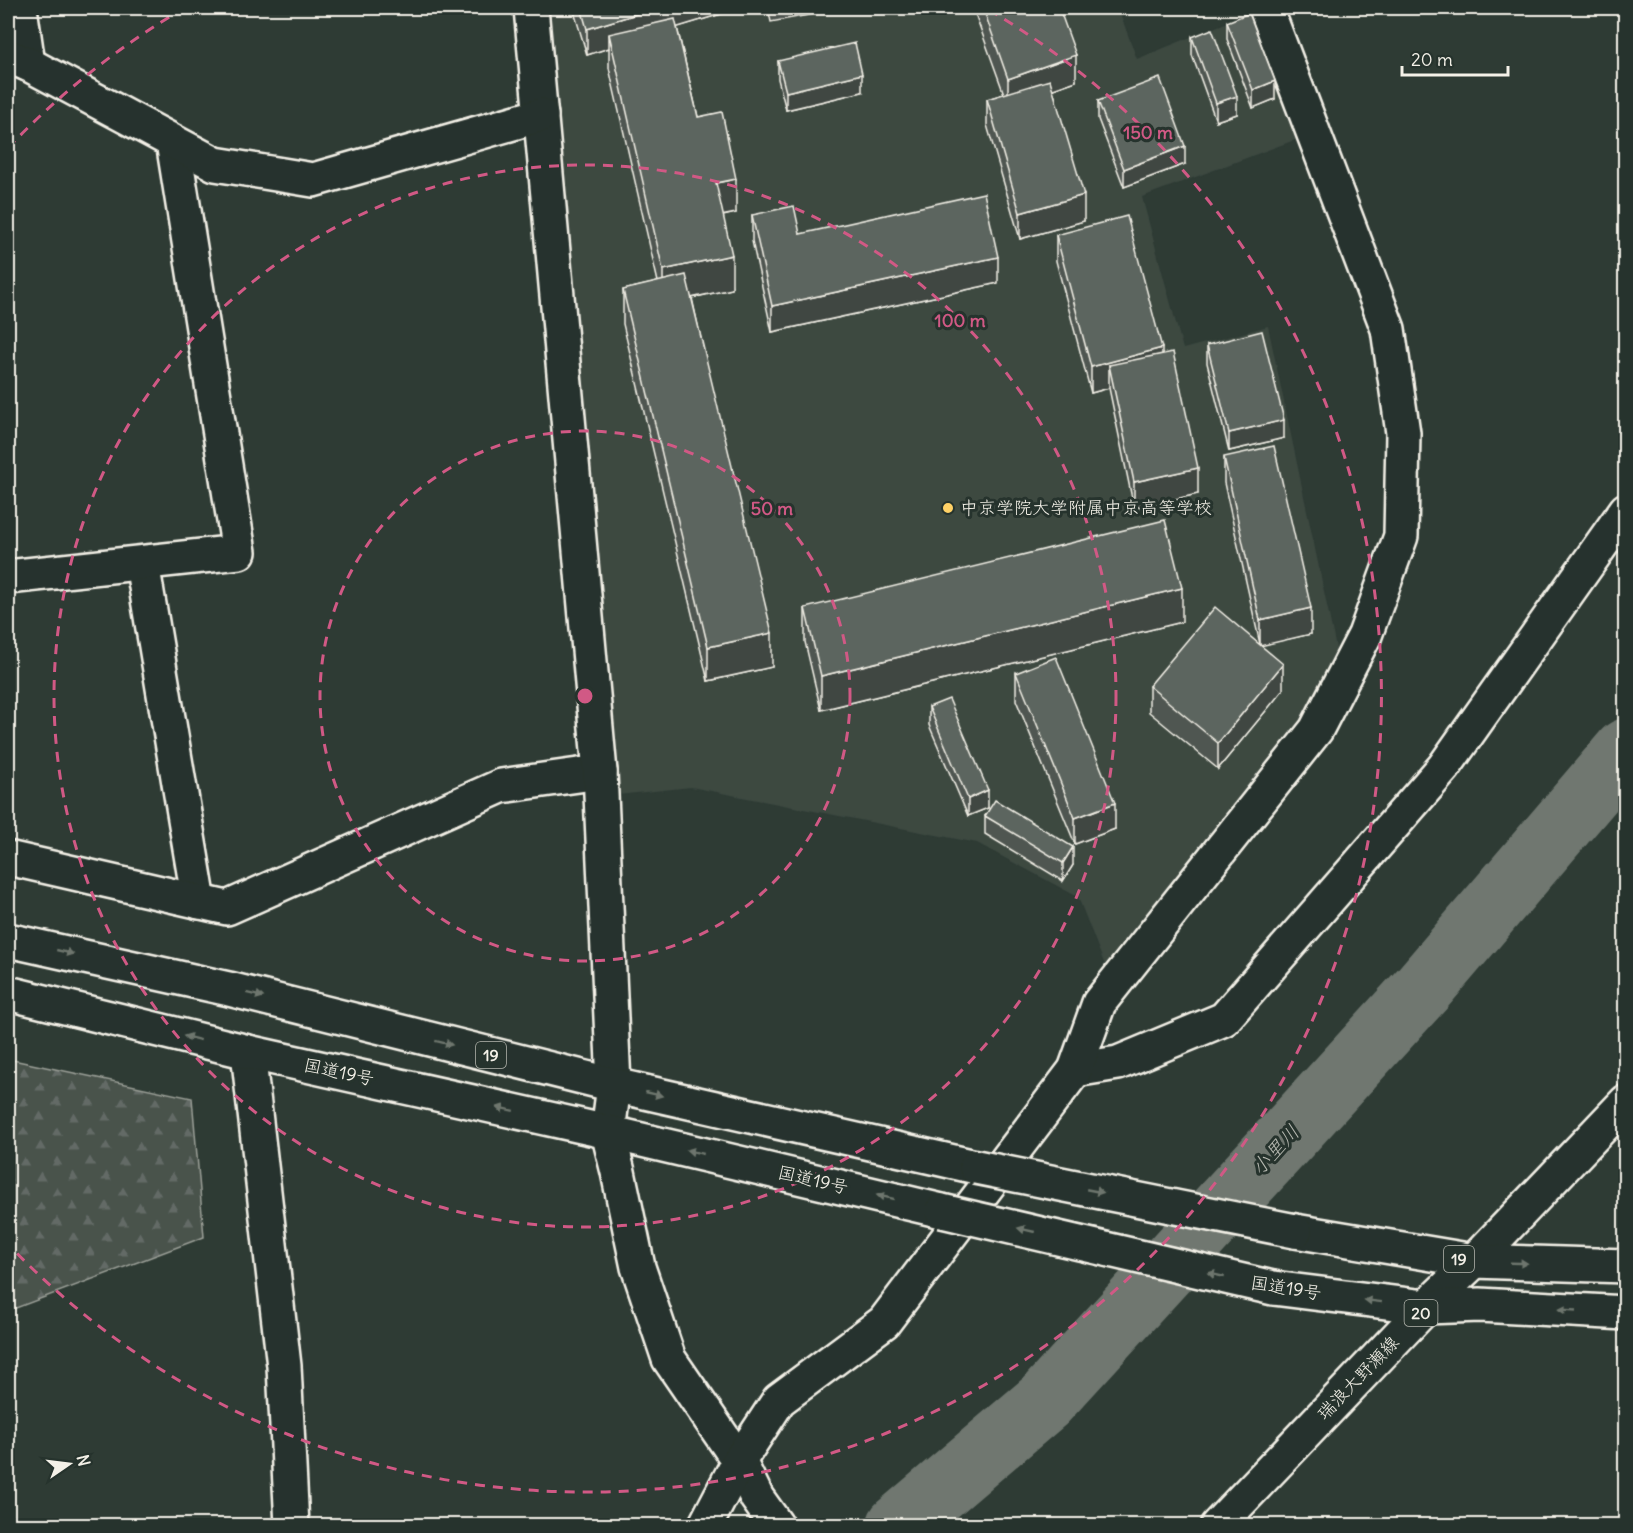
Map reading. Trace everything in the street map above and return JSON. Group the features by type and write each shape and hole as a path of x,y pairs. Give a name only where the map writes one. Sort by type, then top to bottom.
{"main road":[{"path":"20,8 18,60 215,164 313,180 541,115"},
{"path":"531,8 600,772 614,1085 608,1132 638,1267 669,1359 739,1461 757,1498 777,1526"},
{"path":"705,1526 739,1461 779,1400 884,1322 1075,1070 1099,1003 1316,730 1365,635 1401,536 1403,433 1388,329 1266,8"},
{"path":"8,577 239,552 173,142"},
{"path":"1075,1070 1118,1063 1224,1019 1444,766 1626,510"},
{"path":"142,562 199,902"},
{"path":"8,858 226,908 501,786 600,772"},
{"name":"19","path":"8,940 229,989 614,1085 976,1167 1295,1231 1474,1261 1626,1266"},
{"name":"国道19号","path":"8,993 248,1052 608,1132 1273,1288 1426,1307 1480,1305 1626,1313"},
{"path":"248,1052 284,1366 292,1526"},
{"name":"瑞浪大野瀬線","path":"1217,1526 1626,1102"}],"shaded area":[{"name":"中京学院大学附属中京高等学校","path":"542,8 1118,8 1137,59 1255,11 1300,138 1142,197 1183,349 1268,326 1340,667 1108,973 1078,897 977,843 691,787 618,795"}],"green space":[{"path":"8,1059 192,1098 204,1237 8,1311"}],"building":[{"path":"581,8 656,8 587,29"},
{"path":"983,8 1059,8 1076,55 1008,79"},
{"path":"1249,13 1275,81 1253,90 1227,22"},
{"path":"675,19 698,117 722,112 736,179 716,183 732,255 663,270 609,34"},
{"path":"1212,29 1237,96 1216,103 1192,37"},
{"path":"855,43 862,74 786,92 778,61"},
{"path":"1160,78 1185,146 1124,169 1098,101"},
{"path":"1050,80 1084,195 1020,213 987,99"},
{"path":"984,193 998,257 772,306 752,215 794,206 800,234"},
{"path":"1127,216 1162,348 1091,367 1056,235"},
{"path":"686,275 772,633 708,647 623,290"},
{"path":"1262,331 1284,420 1229,433 1207,345"},
{"path":"1173,352 1198,468 1134,482 1109,365"},
{"path":"1274,446 1311,608 1260,620 1224,457"},
{"path":"1165,520 1182,588 821,676 805,608"},
{"path":"1215,607 1283,664 1218,743 1149,686"},
{"path":"1056,657 1115,803 1075,818 1016,673"},
{"path":"949,699 988,790 968,799 929,707"},
{"path":"995,800 1073,847 1063,863 985,816"}],"waterway":[{"name":"小里川","path":"898,1526 1045,1401 1422,989 1626,750"}],"place":[{"name":"中京学院大学附属中京高等学校","path":"948,508"}]}
